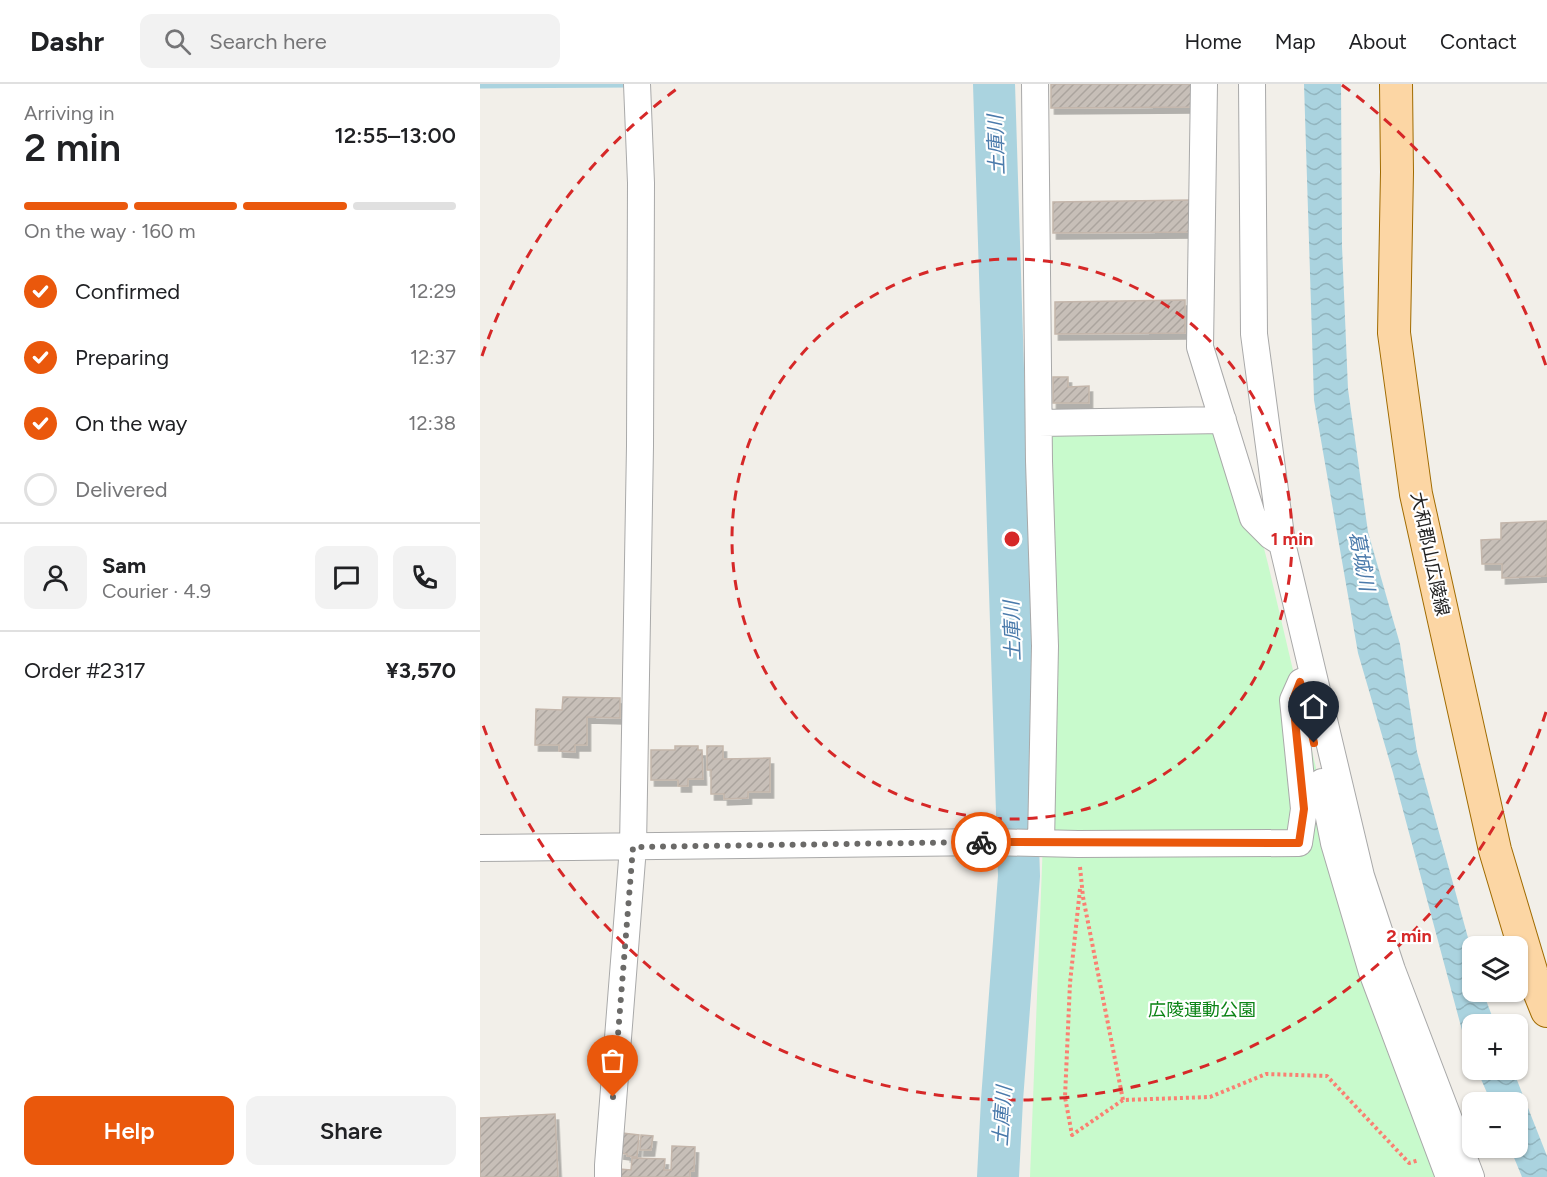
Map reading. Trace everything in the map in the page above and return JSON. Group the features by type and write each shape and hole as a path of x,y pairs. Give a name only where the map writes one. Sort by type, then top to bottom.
{"main road":[{"name":"大和郡山広陵線","path":"1396,84 1394,333 1416,494 1495,850 1532,974 1547,1011"}],"street":[{"path":"1035,84 1039,423 1045,646 1041,843"},
{"path":"1204,84 1200,347 1253,518 1271,536 1282,543"},
{"path":"1252,84 1254,334 1282,543 1307,680 1318,763 1334,843 1372,972 1449,1177"},
{"path":"608,1177 633,847 640,446 641,183 636,92"},
{"path":"1039,423 1223,420"},
{"path":"480,848 989,842 1299,843 1304,809 1293,700 1307,680"},
{"path":"1307,680 1361,876 1392,970 1472,1177"}],"path":[{"path":"1078,844 1083,897 1123,1100"},
{"path":"1081,879 1070,982 1065,1097 1072,1135 1123,1100 1209,1097 1266,1074 1327,1076 1409,1163"}],"green space":[{"name":"広陵運動公園","path":"1228,408 1268,564 1365,976 1444,1177 1030,1177 1043,841 1024,419"}],"water":[{"name":"葛城川","path":"1304,84 1341,84 1342,246 1348,389 1368,532 1400,644 1417,752 1468,936 1462,936 1462,1002 1487,1002 1491,1014 1462,1014 1462,1030 1393,773 1358,653 1314,400"},
{"path":"1481,1080 1517,1080 1522,1092 1487,1092"},
{"path":"1528,1108 1547,1156 1547,1177 1522,1177 1514,1158 1528,1158"}],"building":[{"path":"1051,84 1191,84 1191,107 1051,108"},
{"path":"1193,200 1193,232 1053,233 1053,202"},
{"path":"1185,300 1185,333 1055,334 1055,302"},
{"path":"1053,377 1068,377 1068,387 1089,386 1089,403 1053,403"},
{"path":"1547,521 1547,576 1502,578 1502,564 1482,564 1481,540 1501,539 1501,523"},
{"path":"563,697 620,698 620,718 587,717 587,745 575,745 575,752 559,751 559,745 535,745 536,709 562,710"},
{"path":"675,746 698,746 698,750 702,750 703,779 688,779 688,786 678,786 678,780 651,780 651,750 675,750"},
{"path":"707,746 723,746 723,759 770,758 770,792 748,792 748,798 724,799 724,794 711,794 711,770 707,770"},
{"path":"555,1114 558,1177 480,1177 480,1118"},
{"path":"622,1133 639,1135 637,1157 620,1153"},
{"path":"641,1135 653,1136 651,1150 640,1150"},
{"path":"672,1146 695,1147 694,1171 690,1171 690,1177 620,1177 620,1169 631,1170 632,1158 665,1159 664,1170 671,1170"}],"waterway":[{"path":"480,85 633,84"},
{"name":"土庫川","path":"994,84 1019,876 998,1177"}],"way so far":[{"path":"613,1097 633,847 981,842"}],"route":[{"path":"981,842 1299,843 1304,809 1293,700 1300,682 1314,743"}]}
